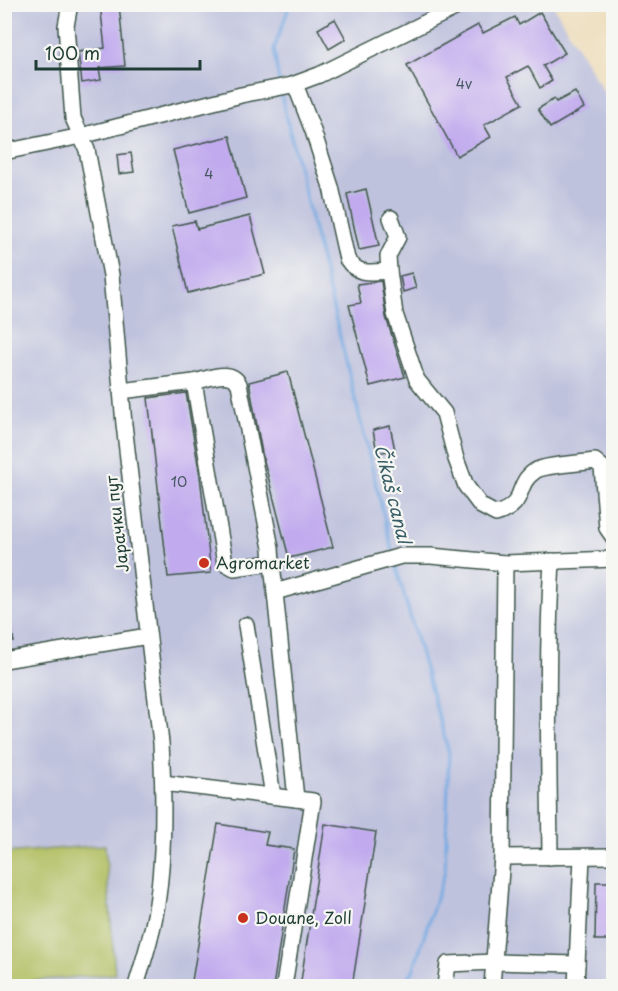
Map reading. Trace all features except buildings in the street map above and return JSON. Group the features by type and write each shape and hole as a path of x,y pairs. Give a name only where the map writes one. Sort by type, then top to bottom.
{"street":[{"name":"Јарачки пут","path":"70,4 66,26 73,118 87,150 111,275 121,391 161,743 163,783 160,871 156,911 136,987"},
{"path":"4,152 81,136 241,95 294,85 463,4"},
{"path":"294,85 313,131 331,187 347,259 353,267 364,272 389,271"},
{"path":"391,218 398,237 388,256 395,314 417,380 444,413 466,486 481,506 496,514 508,510 516,502 524,481 536,469 595,461 602,466 607,528 614,538"},
{"path":"121,391 229,375 235,377 239,384 271,548 296,799"},
{"path":"194,382 225,563 234,568 272,563"},
{"path":"275,592 401,556 431,556 505,563 614,559"},
{"path":"550,856 549,603 552,561"},
{"path":"492,987 502,857 505,563"},
{"path":"246,625 273,796"},
{"path":"4,660 148,636"},
{"path":"163,783 313,801 284,987"},
{"path":"502,857 614,856"},
{"path":"576,987 582,857"},
{"path":"445,987 448,964 494,962 577,964"}],"shaded area":[{"path":"5,5 553,5 613,108 613,986 5,986"}],"green space":[{"path":"105,845 115,974 5,983 5,853"}],"waterway":[{"name":"Čikaš canal","path":"279,82 274,49 290,4"},
{"name":"Čikaš canal","path":"280,91 393,554"},
{"name":"Čikaš canal","path":"395,563 449,753 445,871 413,971 402,986"}],"place":[{"name":"Agromarket","path":"204,563"},
{"name":"Douane, Zoll","path":"243,918"}]}
